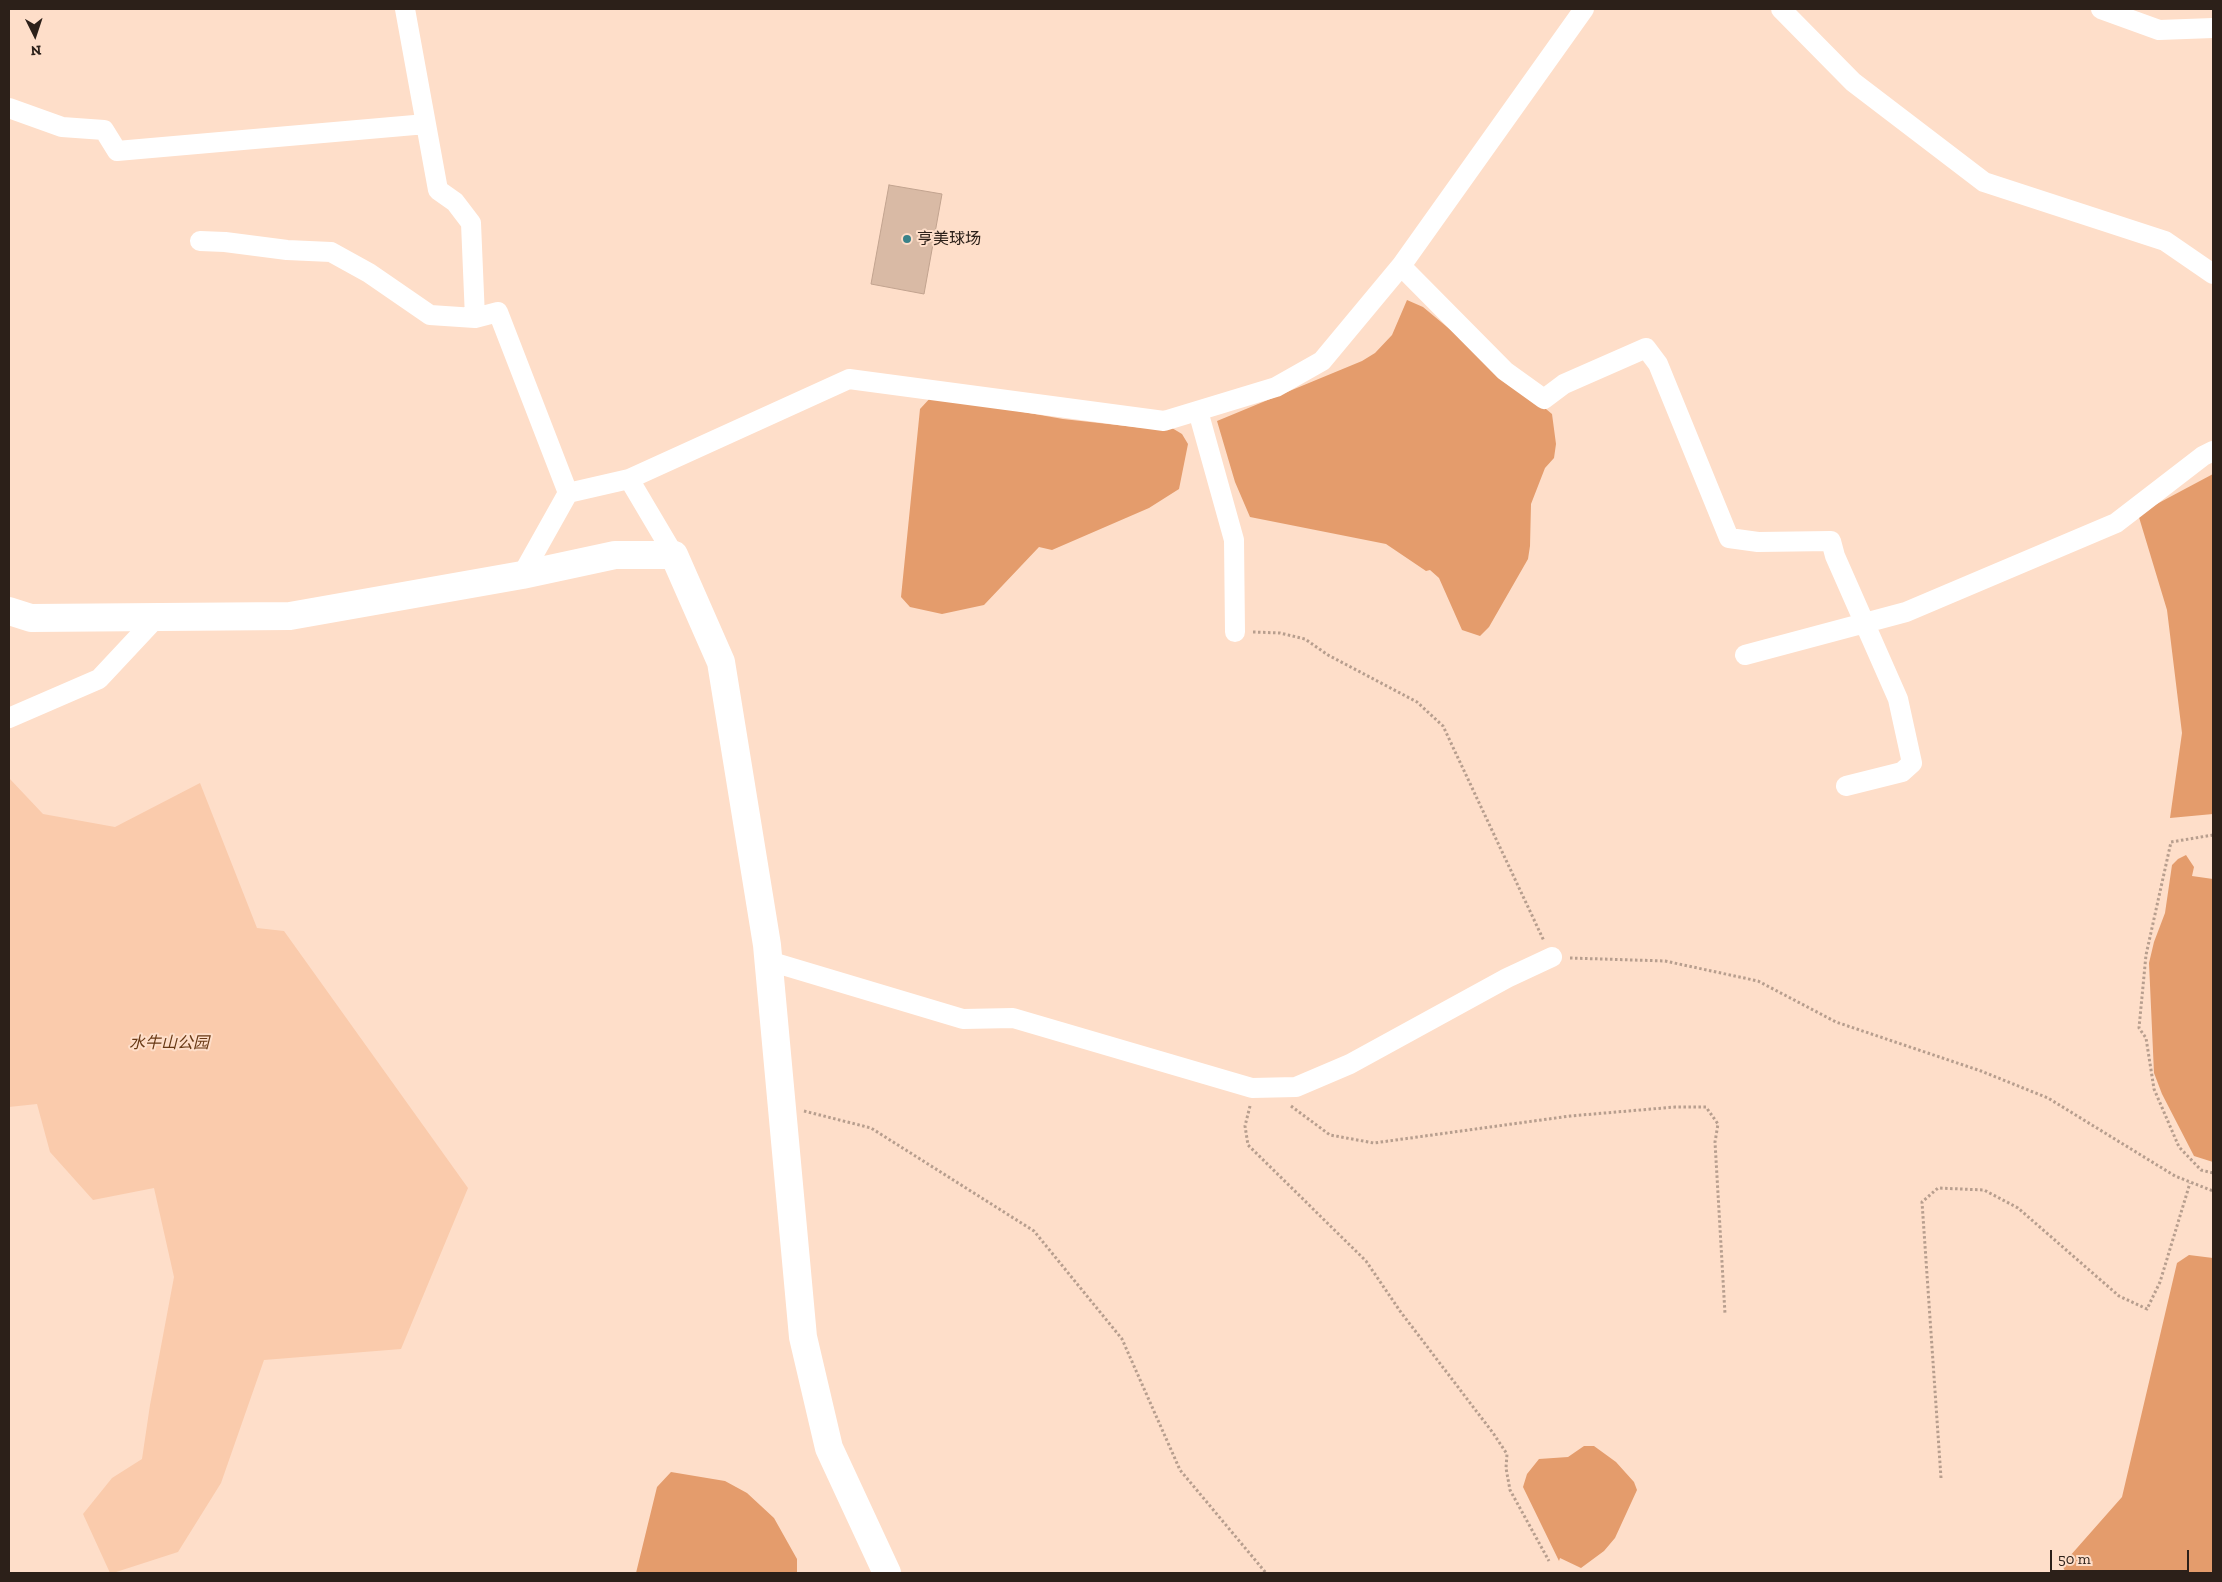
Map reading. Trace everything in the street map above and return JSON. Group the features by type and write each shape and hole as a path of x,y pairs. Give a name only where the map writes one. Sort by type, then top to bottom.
{"street":[{"path":"405,9 438,190 455,202 471,222 475,318"},
{"path":"522,576 568,492 629,479 849,379 1164,421 1276,387 1322,361 1401,266 1584,9"},
{"path":"1782,9 1853,82 1984,182 2165,241 2213,274"},
{"path":"2101,9 2159,30 2213,28"},
{"path":"9,108 62,127 104,130 117,152 426,124"},
{"path":"200,242 225,242 288,250 331,252 368,273 430,315 475,318 498,312 568,492"},
{"path":"1401,266 1505,372 1544,399 1564,384 1646,348 1658,364 1729,538 1758,542 1831,542 1835,556 1898,699 1912,763 1902,772 1846,786"},
{"path":"1198,411 1234,540 1235,632"},
{"path":"1745,655 1906,612 2116,523 2203,456 2213,451"},
{"path":"629,479 674,555 721,662 768,962 802,1337 829,1448 887,1573"},
{"path":"9,611 31,618 290,616 522,576 615,555 674,555"},
{"path":"9,718 99,679 157,617"},
{"path":"768,962 963,1019 1013,1018 1259,1088 1296,1087 1350,1064 1507,978 1552,957"}],"path":[{"path":"1235,632 1280,633 1305,639 1328,655 1417,702 1443,726 1552,957 1666,961 1758,981 1836,1022 1981,1071 2048,1098 2174,1176 2213,1191"},
{"path":"2213,835 2171,842 2146,955 2139,1028 2146,1038 2154,1089 2179,1146 2201,1170 2213,1173"},
{"path":"1549,1561 1510,1490 1506,1468 1507,1454 1493,1433 1400,1311 1366,1261 1248,1145 1244,1126 1259,1088 1330,1135 1374,1143 1570,1116 1675,1107 1706,1107 1718,1124 1715,1142 1725,1314"},
{"path":"782,1106 871,1128 1034,1231 1122,1339 1180,1470 1266,1573"},
{"path":"1941,1478 1922,1202 1938,1188 1984,1190 2018,1208 2119,1296 2147,1308 2160,1282 2190,1183"}],"green space":[{"name":"水牛山公园","path":"9,778 43,814 115,827 200,783 257,928 284,931 468,1188 401,1349 264,1360 221,1483 178,1552 113,1573 110,1573 83,1514 112,1478 142,1459 174,1277 154,1188 93,1200 50,1152 37,1104 9,1107"}],"shaded area":[{"path":"1407,300 1423,307 1552,414 1556,444 1554,458 1545,468 1531,504 1528,559 1489,627 1480,636 1462,630 1439,578 1430,570 1426,571 1386,544 1250,517 1235,482 1217,421 1362,361 1375,353 1392,335"},
{"path":"932,396 1063,419 1144,428 1172,428 1182,434 1188,444 1179,489 1149,508 1052,550 1039,547 984,605 942,614 910,607 901,597 920,409"},
{"path":"2213,474 2213,814 2170,818 2182,733 2167,610 2138,514"},
{"path":"2186,855 2194,867 2192,876 2213,879 2213,1162 2194,1156 2162,1094 2154,1073 2149,963 2154,942 2165,913 2172,865"},
{"path":"2189,1255 2213,1258 2213,1573 2066,1573 2062,1565 2122,1497 2177,1263"},
{"path":"1584,1446 1594,1446 1616,1462 1634,1482 1637,1490 1615,1538 1604,1551 1581,1568 1560,1558 1559,1561 1523,1487 1527,1474 1539,1459 1568,1457"},
{"path":"671,1472 725,1481 747,1493 774,1518 797,1559 797,1573 636,1573 657,1487"}],"building":[{"name":"亨美球场","path":"889,185 942,194 924,294 871,284"}],"place":[{"name":"亨美球场","path":"907,239"}]}
